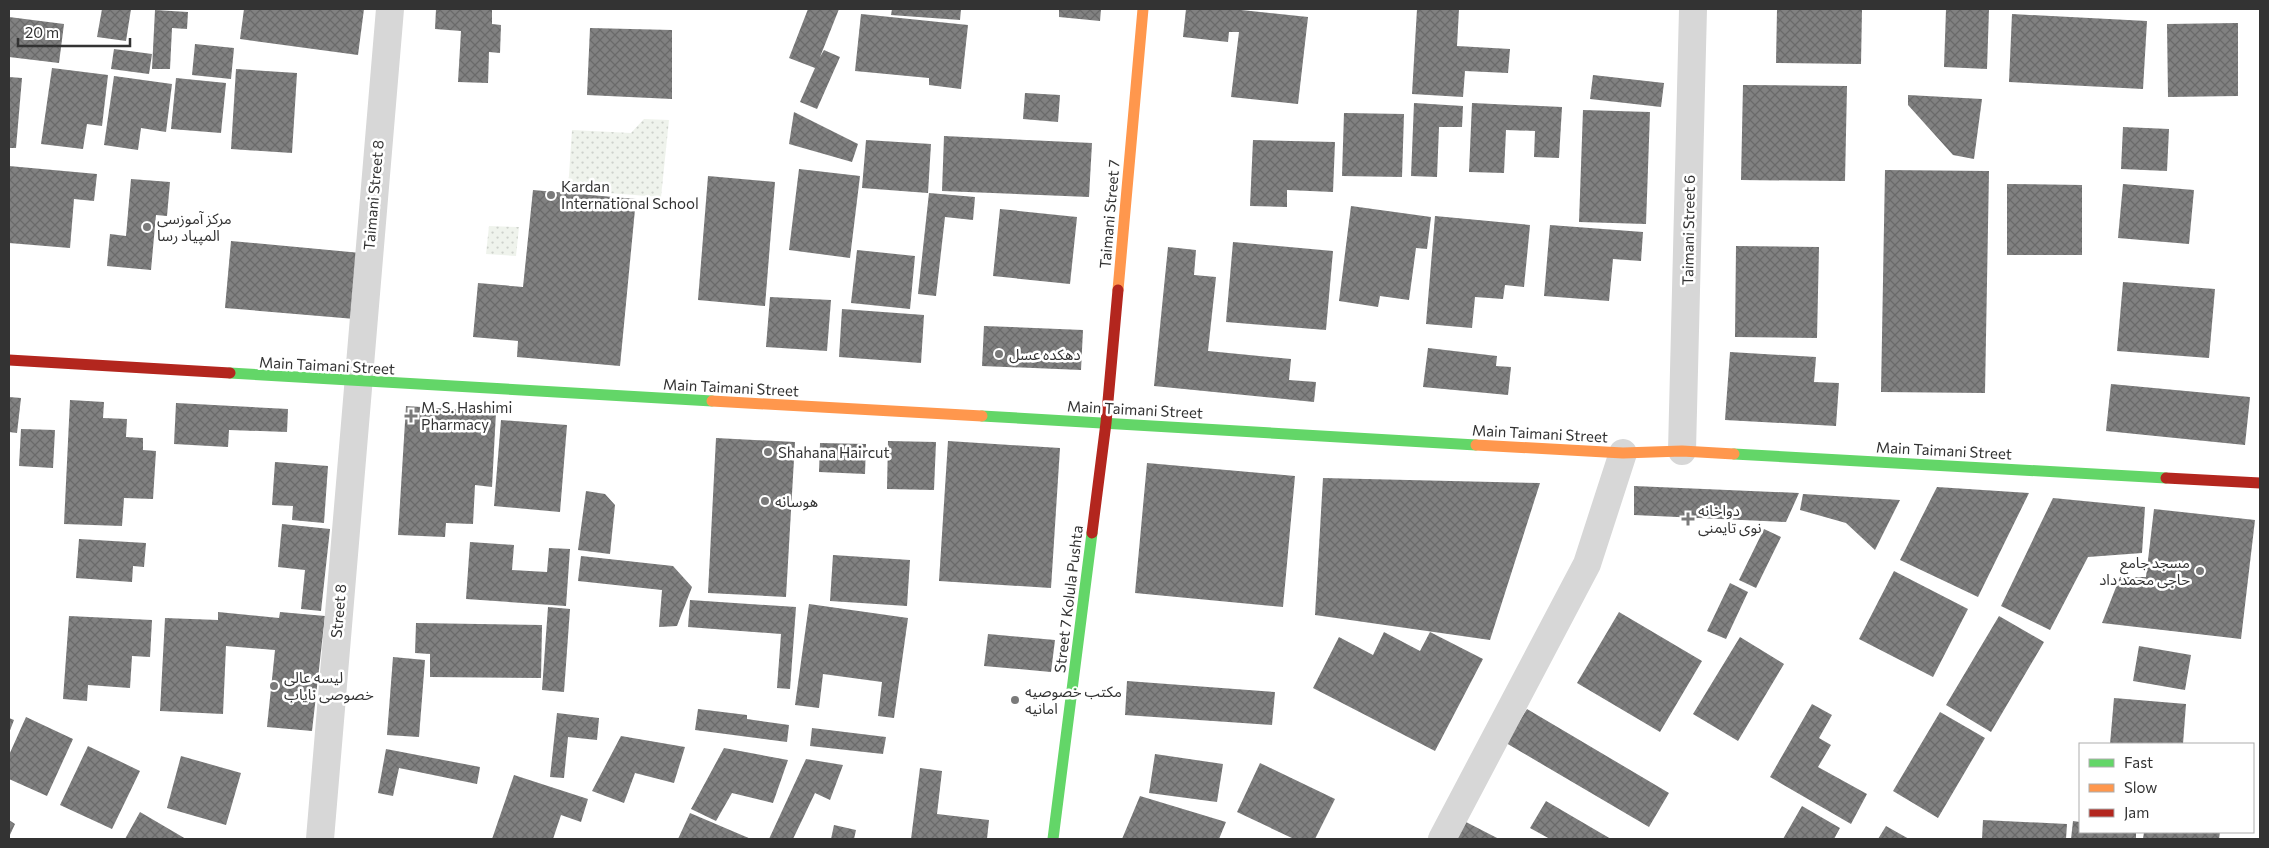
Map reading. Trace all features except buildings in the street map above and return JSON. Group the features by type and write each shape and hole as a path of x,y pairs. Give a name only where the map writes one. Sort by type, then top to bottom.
{"main road":[{"name":"Taimani Street 7","path":"1106,423 1143,9"},
{"name":"Main Taimani Street","path":"9,360 357,382 1623,453 1682,451 2260,483"},
{"name":"Street 7 Kolula Pushta","path":"1053,839 1106,423"}],"street":[{"name":"Taimani Street 8","path":"357,382 390,9"},
{"name":"Taimani Street 6","path":"1682,451 1693,9"},
{"name":"Street 8","path":"320,839 357,382"},
{"path":"1442,839 1587,564 1623,453"}],"shaded area":[{"path":"644,119 669,120 661,197 568,190 572,130 631,133"},
{"path":"489,226 519,227 516,256 486,254"}],"traffic: fast":[{"path":"230,373 712,401"},
{"path":"982,416 1476,445"},
{"path":"1734,454 2166,478"},
{"path":"1053,839 1092,533"}],"traffic: slow":[{"path":"1118,290 1143,9"},
{"path":"712,401 982,416"},
{"path":"1476,445 1623,453 1682,451 1734,454"}],"traffic: jam":[{"path":"1092,533 1106,423 1118,290"},
{"path":"9,360 230,373"},
{"path":"2166,478 2260,483"}],"place":[{"name":"Kardan International School","path":"551,195"},
{"name":"مرکز آموزسی المپیاد رسا","path":"147,227"},
{"name":"دهکده عسل","path":"999,354"},
{"name":"M. S. Hashimi Pharmacy","path":"411,416"},
{"name":"Shahana Haircut","path":"768,452"},
{"name":"هوسانه","path":"765,501"},
{"name":"دواخانه نوی تایمنی","path":"1688,519"},
{"name":"مسجد جامع حاجی محمد داد","path":"2200,571"},
{"name":"لیسه عالی خصوصی نایاب","path":"274,686"},
{"name":"مکتب خصوصیه امانیه","path":"1015,700"}]}
